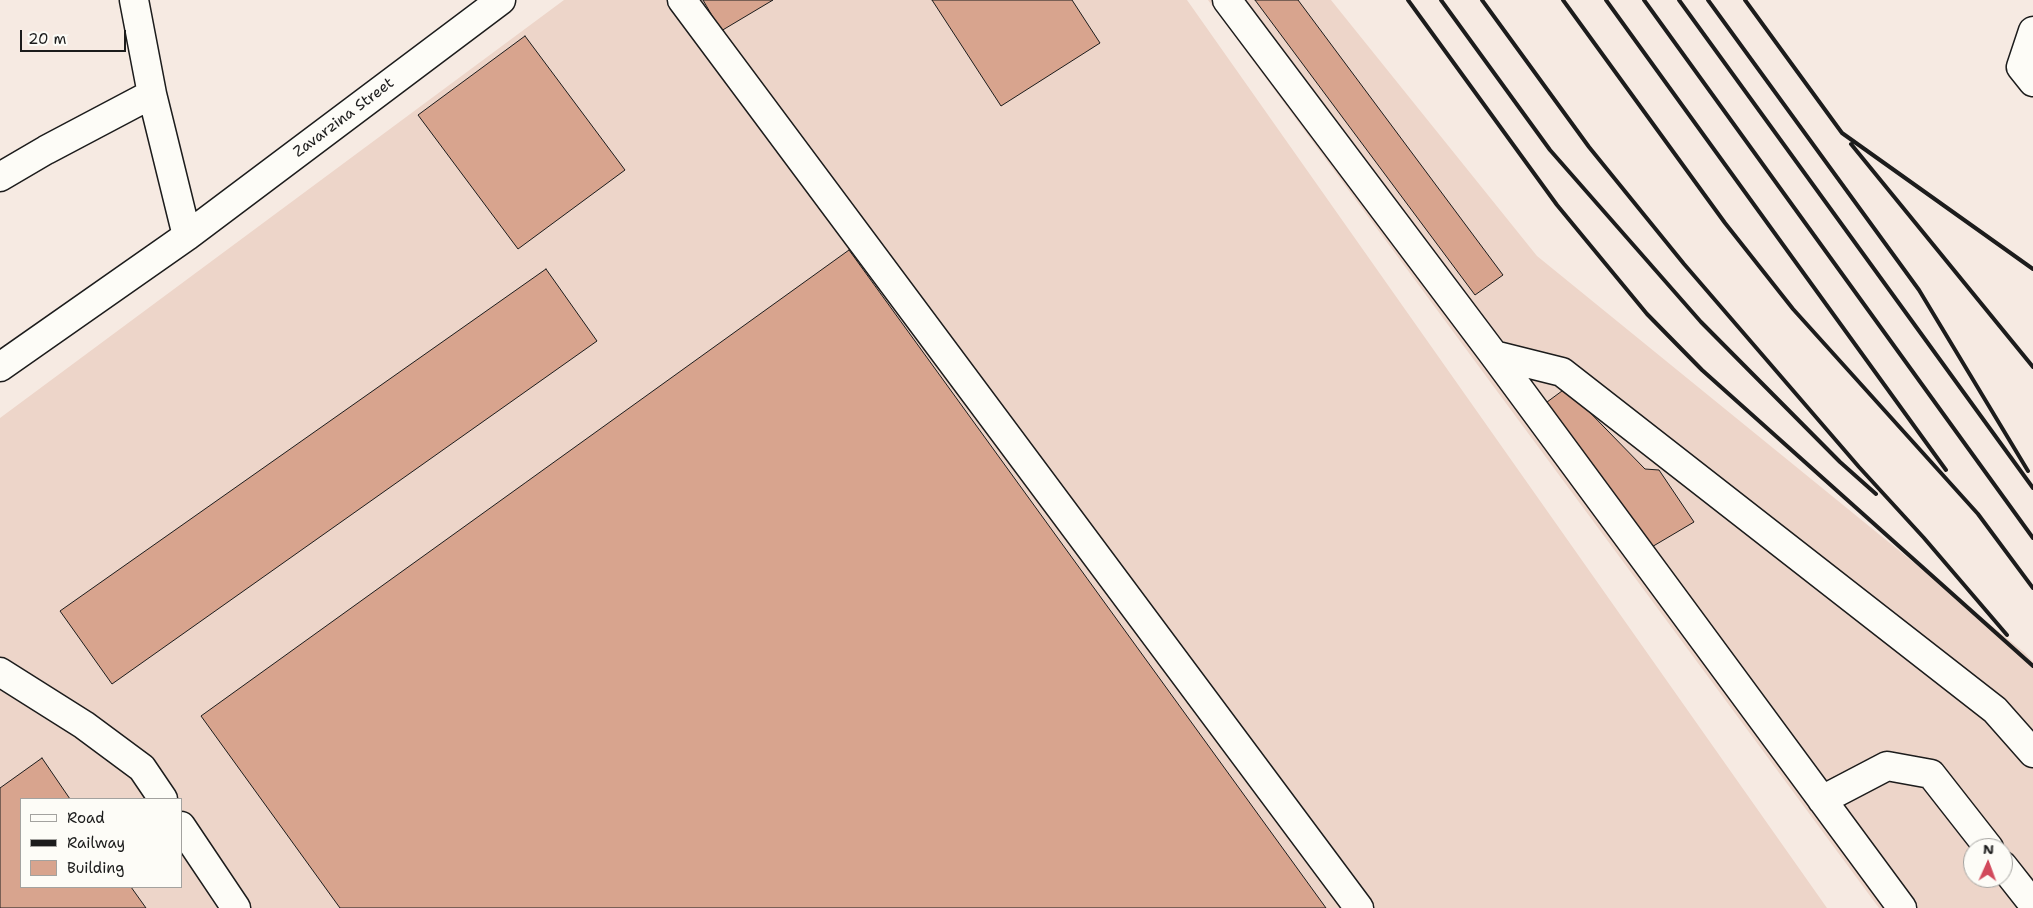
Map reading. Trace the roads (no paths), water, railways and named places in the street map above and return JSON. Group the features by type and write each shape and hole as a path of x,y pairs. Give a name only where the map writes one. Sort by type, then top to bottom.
{"lane":[{"path":"134,0 152,94 187,236"},
{"name":"Zavarzina Street","path":"0,366 187,236 501,0"},
{"path":"682,0 1359,908"},
{"path":"1227,0 1494,355 1902,908"},
{"path":"2033,31 2021,67 2033,82"},
{"path":"0,177 46,150 152,94"},
{"path":"1494,355 1562,372 1995,710 2033,753"},
{"path":"0,672 84,725 142,768 162,798"},
{"path":"1822,800 1887,766 1931,774 1981,838"},
{"path":"182,827 236,908"},
{"path":"2013,879 2033,904"}],"railway":[{"path":"1408,0 1557,205 1647,314 1702,370 2033,666"},
{"path":"1441,0 1550,150 1701,322 1840,462 1876,494"},
{"path":"1482,0 1589,147 1684,264 2007,635"},
{"path":"1563,0 1725,223 1793,309 1978,514 2033,588"},
{"path":"1606,0 1946,470"},
{"path":"1644,0 2033,538"},
{"path":"1679,0 2033,488"},
{"path":"1708,0 1919,290 2028,471"},
{"path":"1745,0 1842,133 2033,269"},
{"path":"1851,144 2033,367"}]}
